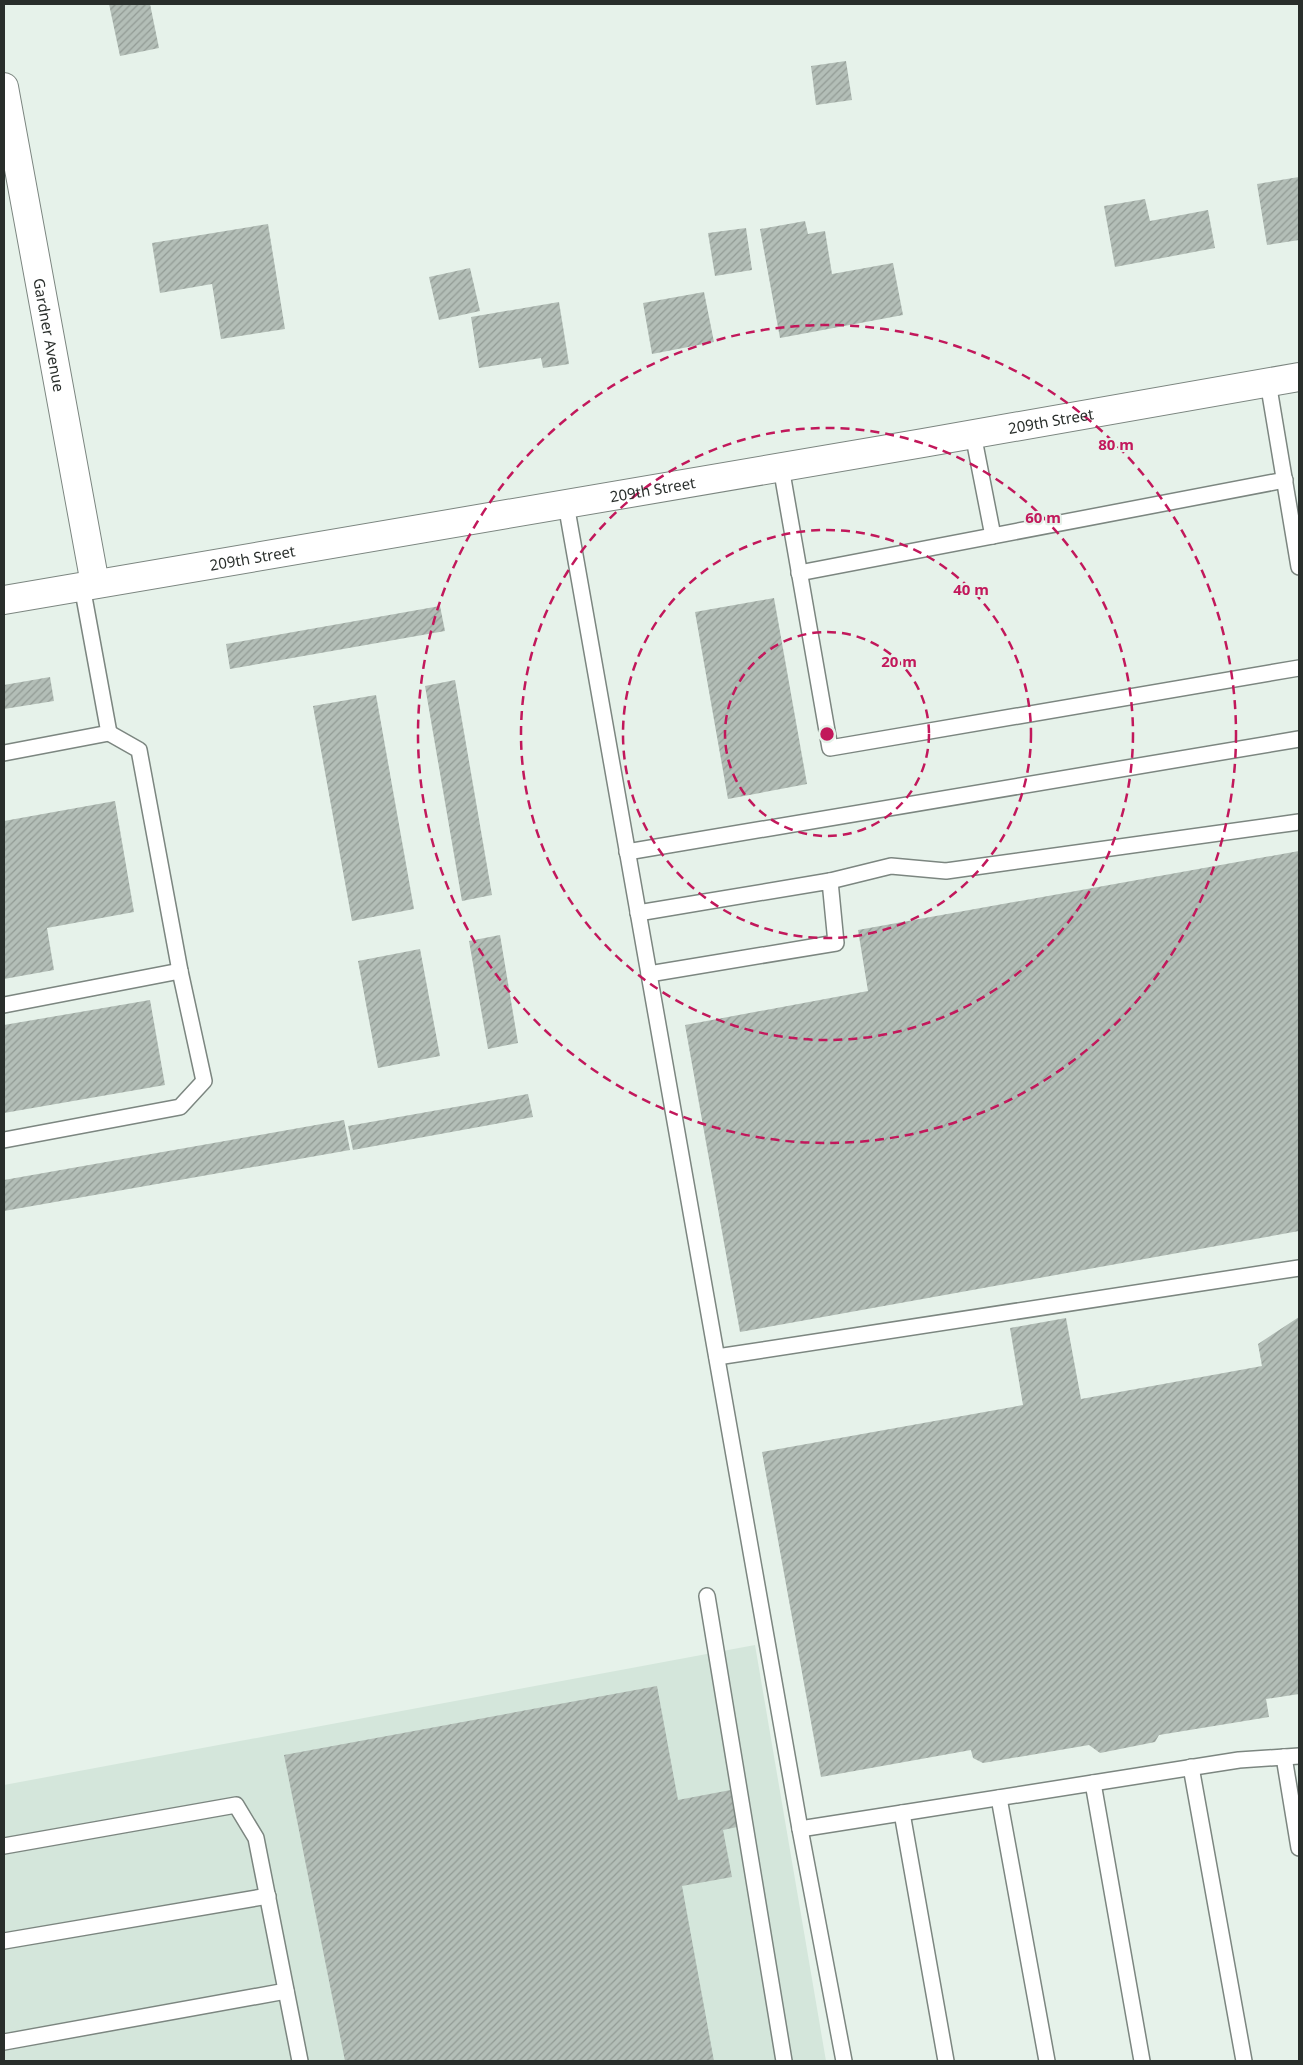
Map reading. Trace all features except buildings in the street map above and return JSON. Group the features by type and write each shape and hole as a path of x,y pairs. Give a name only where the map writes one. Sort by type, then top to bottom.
{"street":[{"name":"Gardner Avenue","path":"4,87 88,585"},
{"name":"209th Street","path":"4,600 1299,377"}],"lane":[{"path":"1268,382 1299,567"},
{"path":"973,434 992,536"},
{"path":"781,467 830,748 1299,668"},
{"path":"799,573 1284,480"},
{"path":"566,504 800,1829 844,2061"},
{"path":"88,585 109,734"},
{"path":"4,753 109,734 139,750 180,971 204,1081 180,1107 4,1140"},
{"path":"628,852 1299,739"},
{"path":"638,913 830,881 891,866 946,871 1299,822"},
{"path":"649,974 836,943 830,881"},
{"path":"4,1005 180,971"},
{"path":"717,1357 1299,1268"},
{"path":"707,1596 784,2061"},
{"path":"800,1829 1191,1767 1239,1760 1299,1756"},
{"path":"1284,1757 1299,1848"},
{"path":"1191,1767 1244,2061"},
{"path":"1093,1783 1142,2061"},
{"path":"999,1798 1047,2061"},
{"path":"4,1846 236,1805 256,1838 300,2061"},
{"path":"902,1813 946,2061"},
{"path":"4,1941 268,1896"},
{"path":"4,2042 286,1991"}],"shaded area":[{"path":"755,1645 826,2061 4,2061 4,1785"}]}
